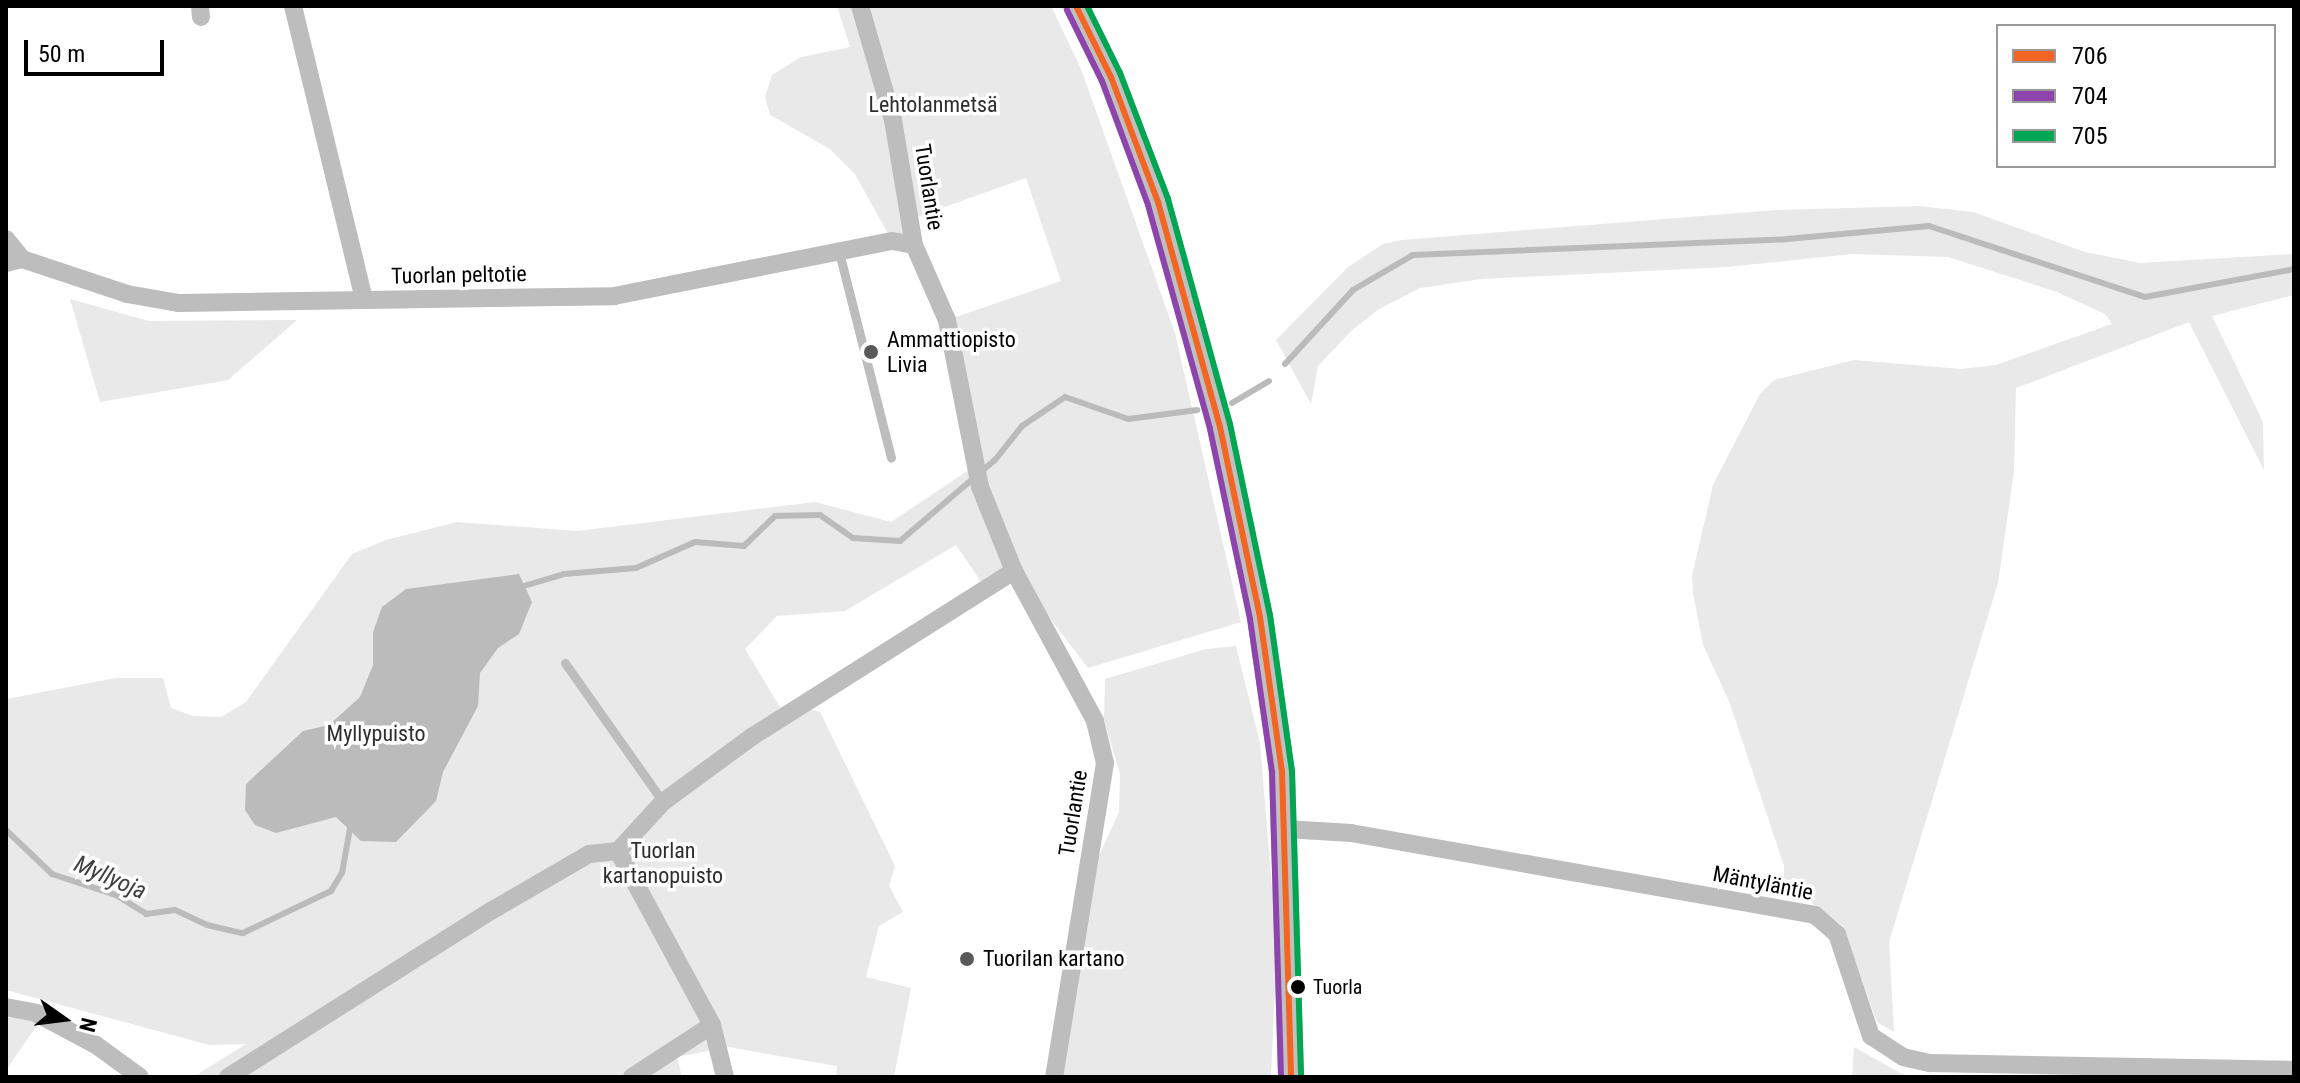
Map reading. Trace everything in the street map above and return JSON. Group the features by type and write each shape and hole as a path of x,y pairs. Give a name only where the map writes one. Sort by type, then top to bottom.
{"main road":[{"path":"1076,6 1138,142 1163,215 1217,413 1260,617 1285,829 1291,1077"}],"street":[{"path":"293,6 364,300"},
{"name":"Tuorlantie","path":"860,6 893,120 914,245 947,320 980,487 1014,571 1095,721 1105,763 1054,1077"},
{"path":"6,240 14,261"},
{"name":"Tuorlan peltotie","path":"14,261 87,283 179,303 614,296 892,241 914,245"},
{"path":"228,1077 491,911 589,854 618,851 663,802 753,736 1014,571"},
{"name":"Mäntyläntie","path":"1285,829 1351,833 1815,915 1837,934 1871,1036 1903,1057 1930,1063 2294,1070"},
{"path":"618,851 712,1025 725,1077"},
{"path":"6,1007 36,1013 96,1045 140,1077"},
{"path":"632,1077 712,1025"}],"lane":[{"path":"839,252 891,458"},
{"path":"565,663 663,802"}],"green space":[{"path":"837,6 1051,6 1081,69 1175,333 1241,622 1088,668 1014,571 986,589 956,545 845,611 777,616 745,649 786,717 801,707 820,712 895,866 889,886 903,912 879,926 866,977 911,988 894,1077 836,1077 837,1066 728,1047 677,1057 682,1077 193,1077 246,1044 209,1045 6,990 6,699 116,678 163,678 171,708 193,716 221,717 246,702 352,554 386,540 457,522 577,531 815,502 891,522 975,466 947,320 1061,281 1026,178 914,218 914,245 892,241 855,174 830,149 770,115 765,97 772,75 801,57 850,47"},
{"path":"1919,206 1973,212 2085,252 2140,263 2294,254 2294,295 2212,316 2263,422 2264,470 2189,322 2016,388 2014,471 1998,583 1889,942 1894,1032 1877,1022 1843,926 1805,898 1778,892 1784,887 1784,866 1729,701 1703,645 1693,593 1692,576 1713,485 1760,394 1774,380 1854,360 1961,369 1996,365 2112,324 2105,314 2057,292 1948,257 1852,254 1727,267 1482,279 1420,288 1379,309 1351,331 1318,366 1311,404 1276,340 1348,267 1383,244 1402,240 1776,210"},
{"path":"70,299 149,321 297,320 228,380 100,402"},
{"path":"1236,646 1260,743 1277,948 1271,1077 1060,1077 1098,858 1119,812 1120,774 1104,720 1105,679 1206,649"},
{"path":"6,1016 40,1021 6,1070"},
{"path":"1854,1047 1902,1074 1926,1077 1852,1077"}],"shaded area":[{"path":"519,574 532,602 519,634 498,648 480,673 478,706 443,772 436,801 396,842 361,841 336,817 276,833 255,825 245,810 246,784 303,731 329,725 360,697 373,665 373,632 382,607 406,589"}],"waterway":[{"path":"1285,364 1353,290 1413,255 1787,239 1929,226 2145,297 2294,269"},
{"path":"1232,403 1269,381"},
{"path":"517,588 564,574 636,568 695,542 744,546 775,516 820,515 853,538 900,541 995,460 1022,426 1065,397 1128,419 1197,410"},
{"name":"Myllyoja","path":"6,830 52,874 116,895 146,914 175,910 207,925 243,933 331,891 342,873 351,823"}],"transit line":[{"name":"706","path":"1076,6 1111,77 1158,202 1220,427 1260,617 1282,771 1291,1077"},
{"name":"705","path":"1087,6 1120,73 1168,199 1230,424 1270,615 1292,771 1301,1077"},
{"name":"704","path":"1067,10 1102,81 1148,205 1210,429 1250,619 1272,772 1281,1077"}],"place":[{"name":"Ammattiopisto Livia","path":"871,352"},
{"name":"Tuorilan kartano","path":"967,959"},
{"name":"Tuorla","path":"1298,987"}],"park label":[{"name":"Lehtolanmetsä","path":"933,105"},
{"name":"Myllypuisto","path":"376,734"},
{"name":"Tuorlan kartanopuisto","path":"663,862"}]}
